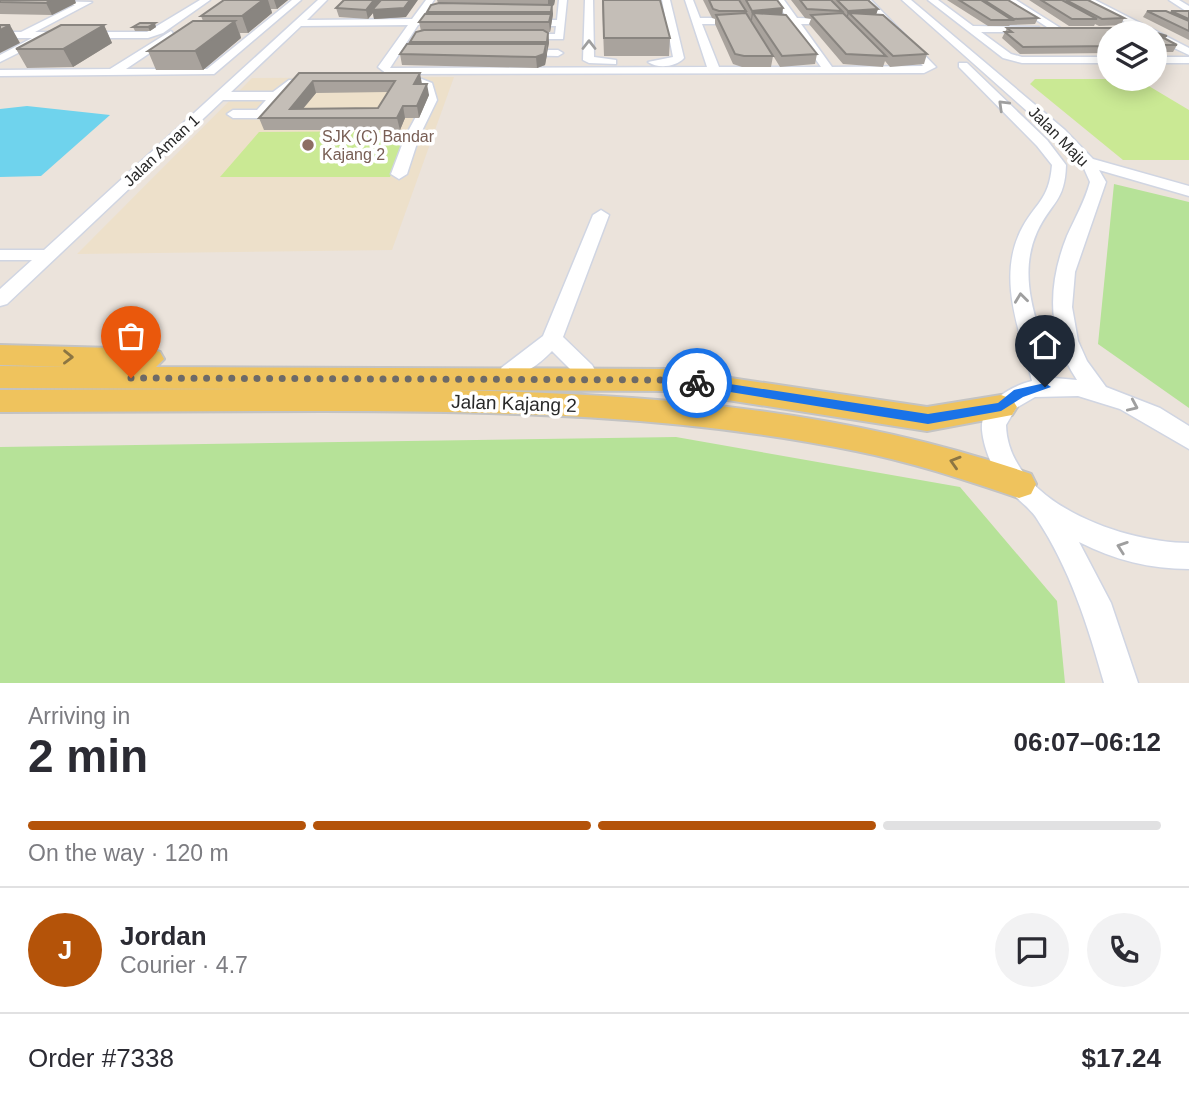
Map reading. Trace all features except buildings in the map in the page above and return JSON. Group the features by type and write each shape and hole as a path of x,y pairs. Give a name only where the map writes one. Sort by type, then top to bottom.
{"main road":[{"path":"0,355 584,370 670,380"},
{"name":"Jalan Kajang 2","path":"0,377 147,389 546,402 654,410 769,425 935,456 1020,484"},
{"name":"Jalan Kajang 2","path":"0,401 147,389 670,380 928,419 1001,407"},
{"path":"0,411 654,410"}],"street":[{"path":"0,35 136,41 159,31 205,0 222,1 112,73"},
{"path":"0,73 209,72 297,0"},
{"name":"Jalan Aman 1","path":"0,300 323,0"},
{"path":"589,0 589,60 674,62 679,58 666,0"},
{"path":"689,0 714,70"},
{"path":"779,0 829,70"},
{"path":"394,79 556,71 829,70 878,65 928,69 928,63 866,0"},
{"name":"Jalan Maju","path":"891,0 968,70 1047,148 1059,165 1058,188 1027,234 1019,264 1019,300 1038,352 1045,387"},
{"name":"Jalan Maju","path":"905,0 1060,133 1088,162 1098,182 1093,202 1082,221 1065,268 1062,309 1064,331 1074,357 1098,393"},
{"path":"932,0 1007,56 1022,60 1097,60"},
{"path":"1010,0 1057,29"},
{"path":"1088,0 1129,21"},
{"path":"22,35 90,1"},
{"path":"0,2 90,1"},
{"path":"1174,1 1189,3"},
{"path":"1174,1 1189,10"},
{"path":"399,174 412,137 431,100 428,86 419,82 394,79 384,67 426,5 437,10"},
{"path":"548,10 563,5 556,71"},
{"path":"322,23 337,8"},
{"path":"369,23 382,8"},
{"path":"260,11 284,11"},
{"path":"742,11 755,34"},
{"path":"834,11 853,24"},
{"path":"1120,16 1148,16"},
{"path":"1175,16 1189,16"},
{"path":"696,21 853,24 888,21"},
{"path":"298,23 441,22"},
{"path":"508,23 561,23"},
{"path":"971,29 1071,30"},
{"path":"229,36 255,36"},
{"path":"404,37 417,37"},
{"path":"508,37 559,37"},
{"path":"0,40 161,40"},
{"path":"0,59 36,40"},
{"path":"0,73 60,40"},
{"path":"1167,41 1189,52"},
{"path":"135,73 178,43"},
{"path":"393,53 407,53"},
{"path":"503,53 558,53"},
{"path":"767,58 774,70"},
{"path":"85,73 105,60"},
{"path":"1167,60 1189,60"},
{"path":"968,70 1097,71"},
{"path":"1167,70 1189,70"},
{"path":"250,96 233,114 261,114 276,96 293,83 332,83"},
{"path":"218,96 276,96"},
{"path":"1088,162 1189,191"},
{"path":"512,368 531,359 552,339 601,215"},
{"path":"0,255 48,255"},
{"path":"552,339 584,370"},
{"path":"1189,439 1153,415 1098,393 1045,387 1019,394 1001,407 993,428 1000,454 1020,484 1045,508 1084,533 1129,551 1173,558 1189,556"},
{"path":"1045,508 1096,603 1121,683"}],"shaded area":[{"name":"SJK (C) Bandar Kajang 2","path":"454,77 392,250 77,254 252,78"}],"green space":[{"path":"1035,79 1097,79 1097,91 1157,91 1189,110 1189,160 1123,160 1030,84"},
{"path":"411,131 390,177 220,177 259,132"},
{"path":"1114,184 1189,202 1189,408 1098,344"},
{"path":"676,437 960,487 1057,601 1065,683 0,683 0,447"}],"water":[{"path":"27,106 110,115 41,176 0,177 0,109"}],"way so far":[{"path":"131,378 670,380 697,383"}],"place":[{"name":"SJK (C) Bandar Kajang 2","path":"308,145"}],"route":[{"path":"697,383 928,419 972,414 1001,407 1019,394 1045,387"}]}
